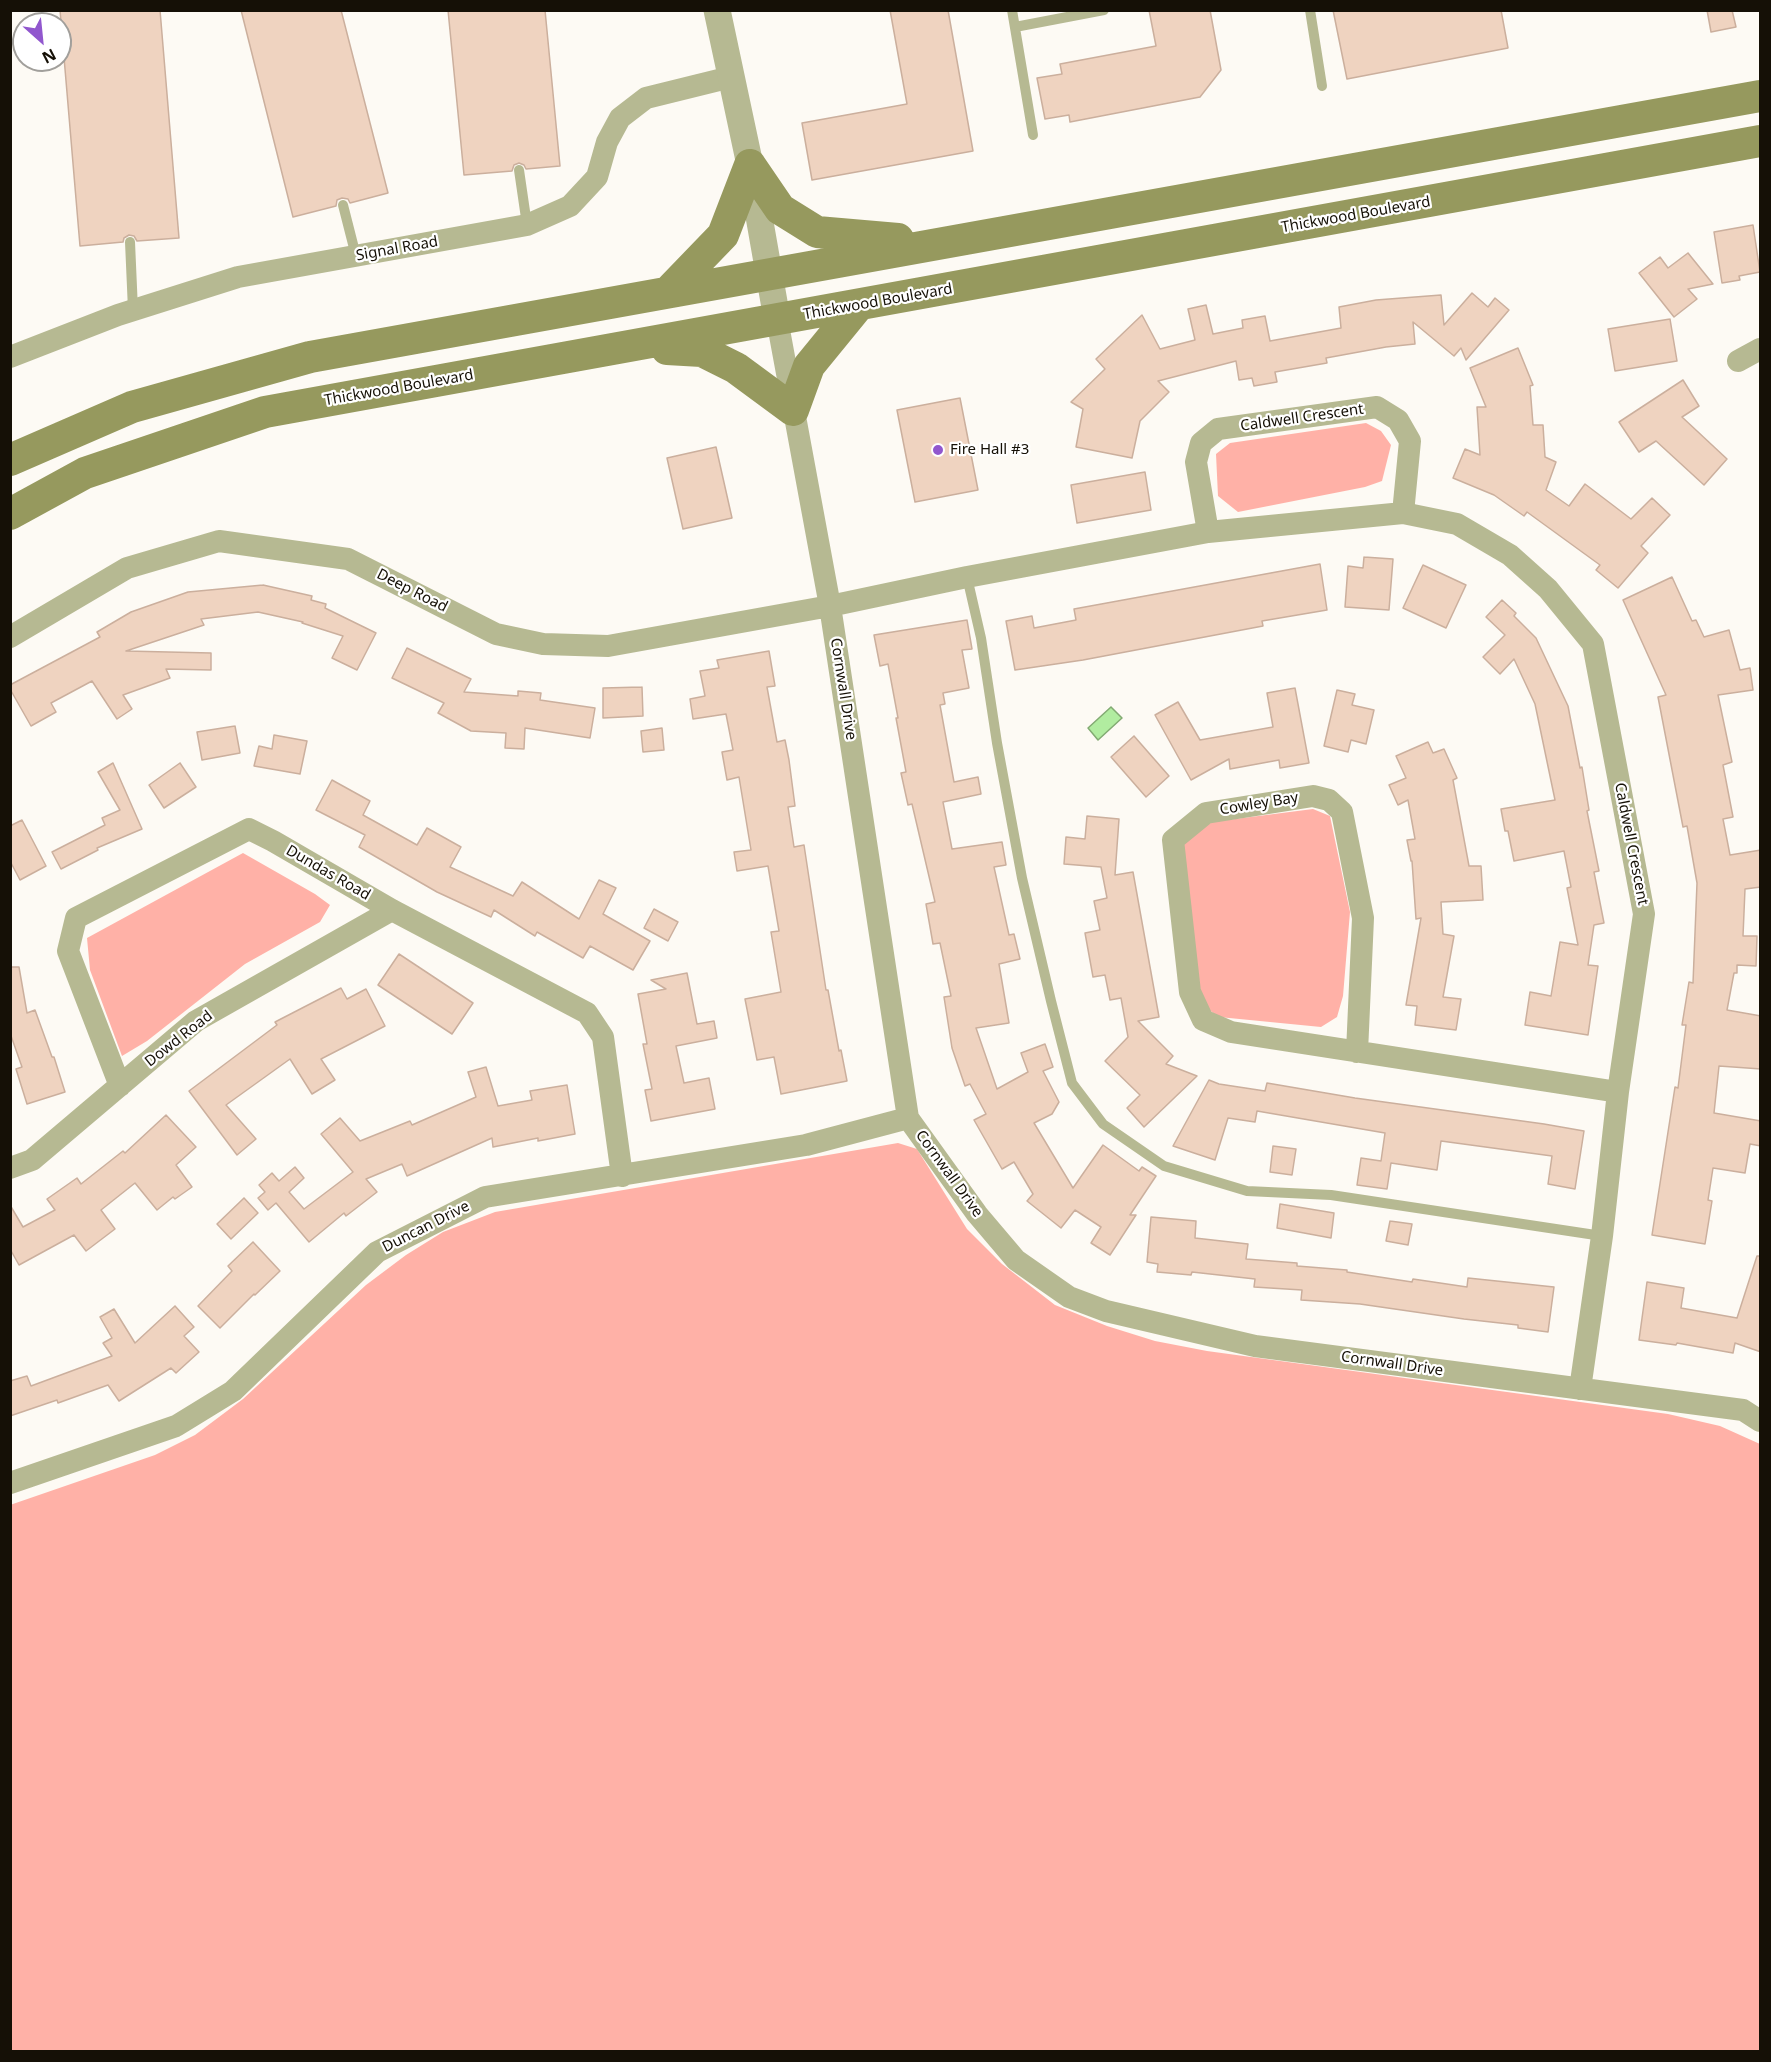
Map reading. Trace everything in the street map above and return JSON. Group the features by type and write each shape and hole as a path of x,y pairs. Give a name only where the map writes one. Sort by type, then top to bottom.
{"main road":[{"path":"10,460 132,407 310,357 1761,96"},
{"name":"Thickwood Boulevard","path":"10,514 85,473 265,412 1761,141"},
{"path":"750,165 780,209 817,232 938,243"},
{"path":"668,292 723,235 750,165"},
{"path":"629,347 702,351 736,368 793,410 808,366 858,306"}],"street":[{"path":"717,10 750,165 777,319"},
{"name":"Signal Road","path":"10,357 133,310 238,277 527,225 570,206 597,177 608,142 620,118 646,98 732,77"},
{"name":"Cornwall Drive","path":"777,319 830,606 908,1118 977,1214 1016,1260 1069,1297 1106,1311 1255,1346 1743,1410 1761,1420"},
{"path":"1738,361 1761,350"},
{"name":"Caldwell Crescent","path":"1208,532 1196,462 1201,443 1218,429 1377,407 1398,420 1410,441 1403,513"},
{"name":"Caldwell Crescent","path":"830,606 967,577 1208,532 1403,513 1457,524 1510,555 1548,589 1593,644 1644,914 1618,1092 1602,1236 1581,1389"},
{"name":"Deep Road","path":"10,637 127,568 219,541 348,559 496,634 543,644 608,646 830,606"},
{"name":"Cowley Bay","path":"1357,1052 1363,918 1342,812 1329,800 1313,796 1206,813 1173,840 1190,992 1203,1020 1231,1032 1357,1052 1618,1092"},
{"name":"Dundas Road","path":"120,1086 68,951 76,918 249,829 392,910 587,1013 603,1037 622,1176"},
{"name":"Dowd Road","path":"10,1168 32,1160 196,1022 392,910"},
{"name":"Duncan Drive","path":"10,1483 176,1426 233,1391 377,1252 485,1197 806,1145 908,1118"}],"lane":[{"path":"1012,10 1033,135"},
{"path":"1015,27 1104,10"},
{"path":"1310,10 1322,86"},
{"path":"519,170 527,225"},
{"path":"343,205 356,256"},
{"path":"130,242 133,310"},
{"path":"967,577 981,638 997,743 1022,878 1051,1001 1072,1083 1103,1124 1164,1166 1247,1191 1331,1195 1602,1236"}],"shaded area":[{"path":"1366,423 1381,431 1391,445 1382,481 1365,487 1238,512 1218,496 1216,454 1230,443"},
{"path":"1111,707 1122,718 1098,740 1088,728"},
{"path":"1313,809 1330,816 1350,912 1343,996 1337,1017 1321,1027 1219,1017 1202,1005 1183,845 1204,823"},
{"path":"243,853 330,905 320,922 245,964 147,1041 122,1056 90,970 87,938"},
{"path":"898,1143 917,1149 967,1229 1002,1264 1055,1305 1107,1326 1155,1341 1207,1351 1668,1414 1720,1426 1760,1444 1760,2051 11,2051 10,1505 155,1455 195,1435 243,1399 366,1285 406,1255 443,1232 495,1212"}],"building":[{"path":"60,10 160,10 179,238 137,241 134,236 129,235 124,238 123,242 80,246 65,72 72,72 72,12 60,12"},
{"path":"241,10 341,10 388,193 350,203 348,199 342,198 337,200 336,206 293,217"},
{"path":"448,10 545,10 560,166 526,169 519,163 514,165 512,171 464,175"},
{"path":"890,10 948,10 973,151 812,180 802,123 907,104"},
{"path":"1149,10 1210,10 1221,70 1200,97 1070,122 1069,115 1045,119 1037,78 1062,74 1060,64 1156,46"},
{"path":"1333,10 1501,10 1508,48 1347,79"},
{"path":"1707,10 1732,10 1736,27 1711,32"},
{"path":"1753,225 1760,272 1739,276 1740,280 1722,283 1714,232"},
{"path":"1688,253 1713,284 1688,289 1697,299 1674,317 1639,273 1660,257 1668,268"},
{"path":"1472,293 1488,307 1495,298 1509,310 1466,360 1461,348 1454,356 1413,322 1415,344 1326,358 1327,363 1275,372 1277,382 1254,386 1252,378 1239,380 1236,361 1158,381 1169,392 1140,421 1132,458 1076,447 1083,409 1071,402 1105,369 1096,359 1142,315 1160,349 1195,340 1188,309 1206,305 1213,334 1243,328 1242,320 1265,316 1270,341 1341,328 1339,307 1376,300 1441,295 1444,325"},
{"path":"1670,319 1677,361 1615,371 1608,329"},
{"path":"1518,348 1533,385 1530,386 1533,425 1543,425 1545,457 1556,462 1546,490 1569,506 1585,484 1631,519 1652,498 1670,515 1641,546 1648,553 1618,588 1596,570 1600,565 1527,512 1524,516 1494,495 1453,478 1465,449 1480,455 1477,407 1486,407 1470,368"},
{"path":"1683,380 1699,406 1682,417 1727,459 1704,485 1656,441 1639,452 1619,422"},
{"name":"Fire Hall #3","path":"960,398 978,490 915,502 897,410"},
{"path":"716,447 732,518 683,529 667,458"},
{"path":"1145,472 1151,510 1077,523 1071,485"},
{"path":"1364,557 1393,559 1389,610 1345,607 1348,566 1363,568"},
{"path":"1320,564 1327,610 1262,621 1263,626 1083,660 1015,670 1006,621 1032,616 1034,628 1076,620 1074,609"},
{"path":"1423,565 1466,585 1446,628 1403,608"},
{"path":"1672,577 1692,621 1696,620 1704,637 1729,630 1740,670 1750,668 1753,690 1718,695 1732,762 1723,765 1733,817 1723,819 1730,855 1761,850 1761,887 1745,889 1743,936 1757,936 1756,966 1737,965 1727,1010 1761,1016 1761,1069 1719,1066 1714,1113 1761,1121 1761,1146 1750,1144 1745,1173 1713,1168 1708,1200 1712,1201 1705,1244 1652,1235 1675,1087 1678,1088 1686,1025 1682,1025 1689,982 1693,983 1697,883 1687,826 1683,827 1658,697 1666,695 1623,600"},
{"path":"263,585 312,596 311,600 326,604 325,608 376,633 357,670 332,658 343,636 303,622 258,612 201,619 204,625 126,651 211,653 211,670 166,669 170,678 123,695 132,709 117,719 92,681 51,703 56,712 31,726 10,689 10,685 100,637 97,632 131,612 188,592"},
{"path":"1502,600 1536,638 1568,706 1580,768 1582,767 1589,810 1587,811 1599,871 1594,872 1604,923 1594,925 1588,965 1598,966 1588,1035 1525,1025 1530,992 1551,996 1560,942 1578,945 1567,888 1571,887 1564,851 1514,861 1508,831 1505,831 1501,809 1555,800 1535,704 1514,659 1500,674 1483,657 1505,635 1486,617"},
{"path":"967,620 972,649 962,650 969,688 943,693 945,704 940,705 954,782 978,777 981,794 943,802 952,849 1002,842 1006,865 994,867 1009,935 1014,934 1020,959 999,964 1009,1023 976,1028 997,1089 1028,1072 1021,1053 1045,1044 1053,1067 1043,1071 1059,1102 1052,1114 1034,1123 1073,1188 1103,1145 1139,1171 1142,1167 1156,1176 1130,1215 1136,1215 1110,1255 1091,1243 1101,1227 1075,1210 1061,1228 1027,1201 1033,1194 1014,1162 1002,1169 974,1120 986,1114 970,1084 965,1086 952,1048 944,997 951,996 940,943 933,944 926,904 935,902 912,804 908,805 901,773 906,772 888,664 880,666 874,635"},
{"path":"407,648 471,679 464,692 518,696 518,691 541,693 540,700 595,708 590,738 525,728 524,749 505,748 506,733 471,731 438,713 444,703 392,678"},
{"path":"769,651 775,686 767,687 777,742 785,740 789,760 795,806 788,807 794,847 804,845 826,990 828,990 847,1081 781,1094 774,1057 757,1060 745,999 781,992 771,932 779,931 768,866 737,871 734,852 751,850 739,777 727,780 722,752 733,750 726,714 693,719 690,699 705,696 700,671 719,668 717,660"},
{"path":"642,687 643,716 603,718 603,688"},
{"path":"1295,688 1309,763 1280,768 1279,760 1230,769 1229,759 1191,780 1155,715 1178,702 1200,740 1273,727 1267,693"},
{"path":"1337,690 1355,694 1352,705 1374,710 1366,744 1351,740 1348,752 1324,746"},
{"path":"235,726 240,753 202,760 197,732"},
{"path":"662,728 664,750 643,752 641,731"},
{"path":"274,735 307,741 300,774 254,766 259,746 272,749"},
{"path":"1134,736 1169,776 1146,797 1111,757"},
{"path":"1428,742 1433,753 1444,749 1457,778 1453,780 1469,866 1481,866 1483,900 1441,902 1443,934 1454,936 1443,997 1461,999 1456,1030 1415,1025 1417,1006 1406,1005 1421,918 1416,919 1412,861 1407,840 1415,839 1408,800 1398,805 1389,785 1406,778 1396,756"},
{"path":"113,763 142,829 97,848 98,850 61,869 52,852 105,825 102,818 120,810 98,772"},
{"path":"180,763 196,787 164,808 149,785"},
{"path":"332,780 370,801 363,815 417,845 427,828 461,847 450,867 513,896 522,882 579,919 599,880 616,888 603,914 650,941 633,970 590,946 583,958 537,932 535,936 494,910 491,917 437,892 359,847 365,835 316,810"},
{"path":"1087,816 1119,819 1115,875 1133,872 1159,1017 1138,1021 1173,1056 1166,1064 1197,1076 1144,1127 1127,1108 1140,1095 1105,1061 1128,1037 1121,998 1110,1000 1105,975 1093,977 1085,933 1100,930 1094,901 1107,898 1101,867 1064,864 1066,837 1085,839"},
{"path":"22,820 46,866 20,880 10,861 10,826"},
{"path":"654,909 678,922 668,941 644,928"},
{"path":"399,954 473,1003 452,1034 378,985"},
{"path":"10,967 19,967 27,1013 35,1010 65,1092 27,1104 16,1069 22,1067 10,1033"},
{"path":"687,973 697,1024 714,1021 717,1038 676,1046 684,1083 709,1078 715,1109 651,1121 645,1090 652,1089 643,1044 647,1044 638,994 666,989 651,980"},
{"path":"341,988 347,999 366,989 385,1026 321,1059 335,1080 312,1094 290,1059 226,1105 256,1139 237,1155 189,1091 277,1025 275,1022"},
{"path":"486,1067 498,1106 532,1100 530,1091 567,1085 575,1134 538,1141 538,1138 493,1147 492,1138 407,1176 402,1164 366,1179 377,1192 346,1216 344,1213 309,1242 276,1203 268,1210 258,1198 265,1192 259,1185 272,1173 279,1181 295,1167 304,1178 289,1192 304,1209 353,1172 321,1134 340,1118 360,1141 410,1121 412,1125 476,1097 468,1072"},
{"path":"1209,1080 1219,1084 1265,1091 1267,1083 1584,1131 1575,1189 1548,1184 1552,1156 1441,1141 1437,1170 1391,1163 1387,1189 1357,1185 1361,1158 1381,1161 1385,1133 1257,1111 1255,1122 1228,1118 1215,1160 1173,1146"},
{"path":"166,1115 196,1147 176,1165 192,1187 175,1199 173,1197 157,1210 135,1183 101,1210 115,1229 86,1251 74,1235 19,1265 10,1249 10,1205 23,1227 55,1210 47,1199 77,1178 81,1184 123,1151 125,1153"},
{"path":"1273,1146 1296,1149 1292,1175 1270,1172"},
{"path":"244,1198 258,1213 231,1239 217,1224"},
{"path":"1280,1204 1334,1213 1331,1238 1277,1228"},
{"path":"1151,1217 1196,1221 1195,1238 1248,1244 1246,1259 1297,1263 1297,1266 1347,1270 1347,1272 1412,1282 1413,1279 1467,1287 1468,1278 1554,1287 1548,1332 1518,1328 1518,1325 1360,1304 1301,1300 1302,1290 1254,1287 1255,1279 1192,1272 1191,1275 1157,1272 1158,1264 1147,1262"},
{"path":"1390,1221 1412,1224 1408,1245 1386,1241"},
{"path":"253,1242 280,1271 220,1328 198,1306 232,1271 228,1266"},
{"path":"1757,1256 1761,1256 1761,1352 1735,1343 1733,1353 1677,1343 1676,1345 1639,1340 1647,1282 1684,1288 1681,1308 1737,1318"},
{"path":"175,1306 194,1327 184,1336 199,1352 176,1373 171,1368 119,1401 108,1385 58,1403 57,1400 10,1416 10,1381 27,1376 31,1386 112,1356 103,1343 112,1338 100,1317 114,1309 135,1343"}],"place":[{"name":"Fire Hall #3","path":"938,450"}]}
